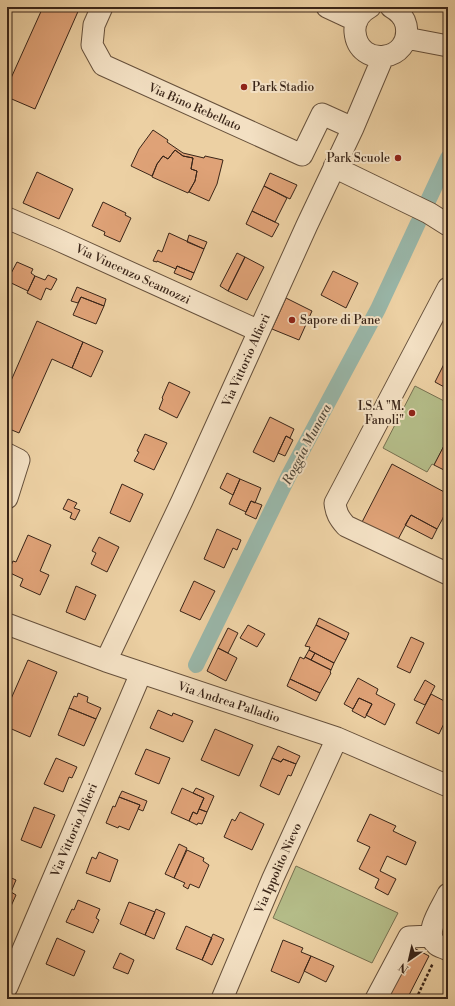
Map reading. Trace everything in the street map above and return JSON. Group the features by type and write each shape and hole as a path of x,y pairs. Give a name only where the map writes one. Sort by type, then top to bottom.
{"street":[{"name":"Via Bino Rebellato","path":"102,7 94,25 92,45 103,65 302,155 322,114 353,128"},
{"path":"327,7 365,12 355,34 360,46 374,56 383,57 398,51 406,38 407,30 402,15 390,7"},
{"path":"406,38 448,46"},
{"name":"Via Vittorio Alfieri","path":"106,661 182,502 353,128 383,57"},
{"path":"334,167 429,213 448,225"},
{"name":"Via Vincenzo Scamozzi","path":"7,218 259,331"},
{"path":"448,288 335,503 339,518 346,526 448,574"},
{"path":"7,454 19,460 7,498"},
{"name":"Via Andrea Palladio","path":"7,624 106,661 337,738 448,786"},
{"name":"Via Vittorio Alfieri","path":"7,987 142,673"},
{"name":"Via Ippolito Nievo","path":"222,999 273,878 337,738"},
{"path":"440,944 432,927 448,894"},
{"path":"376,999 409,937 440,944"}],"path":[{"path":"416,999 440,944"}],"green space":[{"path":"415,386 448,403 448,438 434,465 432,464 427,472 383,448"},
{"path":"296,866 398,913 372,963 273,918"}],"building":[{"path":"43,7 80,7 35,109 7,97 7,87"},
{"path":"153,130 183,153 204,158 205,156 223,160 217,184 209,201 189,192 195,181 197,171 191,169 193,158 183,156 175,150 168,159 163,156 157,164 152,176 131,166 139,149"},
{"path":"175,150 183,156 193,158 191,169 197,171 195,181 188,193 152,177 157,164 163,156 168,159"},
{"path":"37,172 73,189 59,219 23,203"},
{"path":"270,173 297,185 290,199 264,186"},
{"path":"264,186 287,198 275,222 252,211"},
{"path":"103,202 126,213 125,215 131,218 120,242 104,235 105,232 92,226"},
{"path":"252,211 279,224 272,237 246,224"},
{"path":"169,233 204,249 194,273 177,266 176,269 157,261 153,261 158,250 162,252"},
{"path":"189,235 207,242 204,249 187,242"},
{"path":"237,253 245,257 228,291 220,286"},
{"path":"245,257 264,267 247,300 228,291"},
{"path":"17,262 33,269 31,273 35,276 28,291 7,281"},
{"path":"177,266 194,273 191,280 174,273"},
{"path":"333,271 358,283 346,308 321,295"},
{"path":"48,275 57,279 51,290 46,288 41,300 27,293 35,276 45,280"},
{"path":"77,287 106,299 104,306 81,297 78,303 71,301"},
{"path":"81,297 104,306 96,324 73,315"},
{"name":"Sapore di Pane","path":"286,298 312,311 299,340 272,329"},
{"path":"37,321 83,342 72,368 52,359 19,433 7,428 7,390"},
{"path":"83,342 103,351 91,377 72,368"},
{"path":"447,358 448,359 448,389 435,382"},
{"path":"169,382 190,392 177,418 159,409"},
{"path":"270,417 294,429 290,438 286,436 274,462 253,452"},
{"path":"145,434 167,443 154,470 134,461 139,452 137,451"},
{"path":"286,436 293,440 285,456 278,453"},
{"path":"448,438 448,472 434,465"},
{"path":"392,464 448,494 448,509 437,529 411,515 395,545 360,526"},
{"path":"227,473 240,479 233,495 220,488"},
{"path":"240,479 261,488 255,503 251,501 246,512 229,504"},
{"path":"122,484 143,494 130,522 110,513"},
{"path":"68,499 77,503 74,508 80,510 75,520 70,518 72,513 63,509"},
{"path":"251,501 262,505 256,519 245,514"},
{"path":"448,509 448,521 443,518"},
{"path":"411,515 437,529 432,539 405,525"},
{"path":"217,529 241,540 237,550 233,548 224,568 204,559"},
{"path":"28,535 51,545 40,571 49,575 40,595 20,586 23,579 8,572 13,561 16,562"},
{"path":"99,537 119,547 107,572 91,564 96,553 92,551"},
{"path":"194,581 215,591 200,620 180,611"},
{"path":"76,586 96,595 85,620 66,612"},
{"path":"319,618 349,633 346,640 316,625"},
{"path":"248,625 265,634 257,647 240,638"},
{"path":"316,625 346,640 334,663 309,650 310,647 305,646"},
{"path":"228,628 238,633 228,653 218,648"},
{"path":"411,637 424,643 410,673 397,667"},
{"path":"218,648 237,658 226,681 207,671"},
{"path":"309,650 315,653 311,660 305,657"},
{"path":"315,653 334,663 331,670 311,660"},
{"path":"300,657 304,659 305,657 331,670 331,673 320,693 290,679"},
{"path":"28,660 57,672 30,737 7,727 7,708"},
{"path":"358,678 378,689 376,694 395,704 385,725 366,715 372,704 359,698 353,709 344,704"},
{"path":"290,679 320,693 316,701 287,686"},
{"path":"425,680 435,686 425,705 414,700"},
{"path":"78,693 88,697 87,702 101,708 96,719 69,708 74,696 77,697"},
{"path":"431,694 448,703 448,715 439,734 416,723"},
{"path":"359,698 372,704 365,718 352,711"},
{"path":"69,708 96,719 84,746 58,735"},
{"path":"158,710 172,716 173,713 193,721 183,742 150,728"},
{"path":"215,729 253,745 239,776 201,760"},
{"path":"278,746 300,756 296,764 283,759 281,762 272,758"},
{"path":"146,749 170,758 159,784 135,774"},
{"path":"56,758 77,767 72,778 69,777 63,792 44,784"},
{"path":"272,758 281,762 283,759 296,764 291,776 288,775 279,795 260,786"},
{"path":"182,788 204,798 197,814 193,812 189,821 171,813"},
{"path":"196,788 214,796 207,812 199,809 204,798 193,793"},
{"path":"122,791 147,801 143,811 138,809 140,805 119,797"},
{"path":"119,797 140,805 129,830 119,826 118,828 106,823 113,806 115,807"},
{"path":"34,807 55,815 41,848 21,840"},
{"path":"199,809 207,812 202,824 198,823 197,825 189,821 193,812 197,814"},
{"path":"240,812 264,824 252,850 224,837 232,819 235,821"},
{"path":"370,814 396,826 393,831 416,842 406,865 387,856 380,871 396,879 388,895 375,888 379,879 359,869 370,847 357,841"},
{"path":"179,844 187,848 174,878 165,874"},
{"path":"187,850 204,858 203,861 209,865 199,888 190,884 188,889 183,886 185,883 174,878"},
{"path":"99,852 118,860 110,882 86,873 92,857 96,859"},
{"path":"7,876 16,880 11,892 16,895 7,915"},
{"path":"78,900 100,909 96,918 99,920 93,933 66,922 72,909 74,910"},
{"path":"129,902 155,912 145,935 120,924"},
{"path":"156,909 165,913 154,939 145,935"},
{"path":"186,926 212,938 202,960 176,949"},
{"path":"213,934 224,939 212,965 202,960"},
{"path":"57,938 85,951 74,976 46,964"},
{"path":"283,940 303,948 301,952 311,956 299,983 271,971"},
{"path":"410,946 429,956 407,999 383,999"},
{"path":"120,953 134,960 128,974 113,968"},
{"path":"311,956 334,966 326,982 304,971"}],"waterway":[{"name":"Roggia Munara","path":"427,203 448,158"},
{"name":"Roggia Munara","path":"196,665 289,475 378,309 418,223"}],"place":[{"name":"Park Stadio","path":"244,87"},
{"name":"Park Scuole","path":"398,158"},
{"name":"Sapore di Pane","path":"292,320"},
{"name":"I.S.A \"M. Fanoli\"","path":"412,413"}]}
